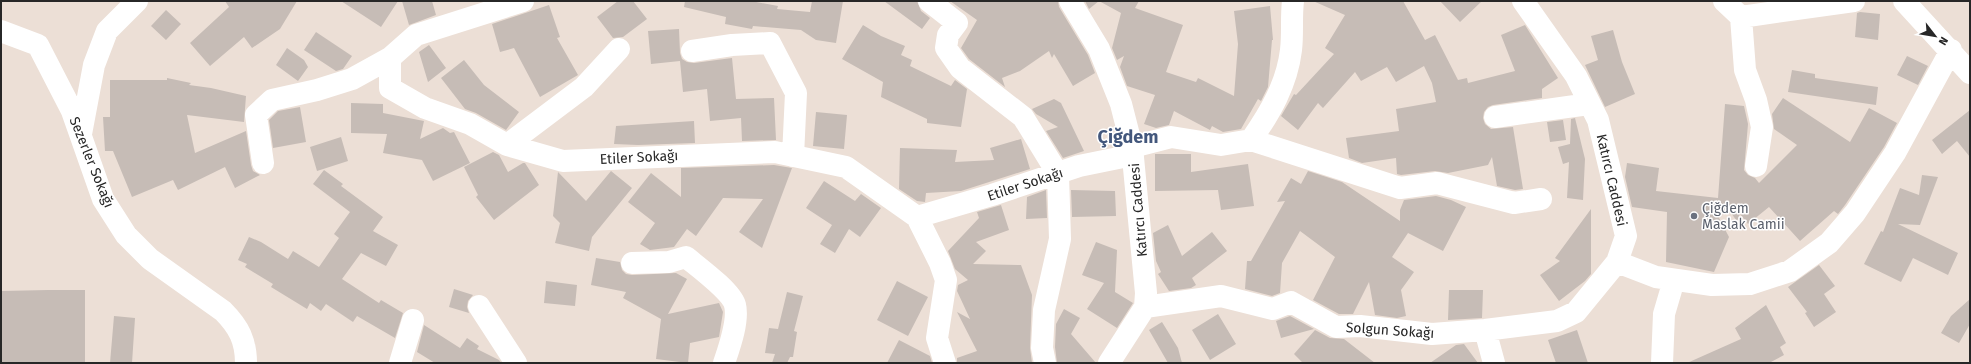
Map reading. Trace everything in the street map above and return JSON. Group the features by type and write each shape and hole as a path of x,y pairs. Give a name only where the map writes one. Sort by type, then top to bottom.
{"street":[{"path":"81,137 94,65 107,31 137,1"},
{"path":"263,163 256,115 272,100 316,90 352,79 390,58 416,34 523,1"},
{"path":"929,1 957,23 948,35 946,48 960,68 1023,117 1058,174 1060,239 1044,310 1042,348 1045,363"},
{"path":"1070,1 1099,49 1121,104 1133,151"},
{"path":"1293,1 1292,51 1282,86 1267,118 1251,140 1400,188 1437,183 1514,203 1541,199"},
{"name":"Katırcı Caddesi","path":"1523,1 1576,76 1598,120 1626,236 1617,262"},
{"path":"1724,1 1741,17 1745,70 1756,100 1762,127 1756,166"},
{"path":"1741,17 1854,1"},
{"path":"1904,1 1951,50 1970,73"},
{"name":"Sezerler Sokağı","path":"1,31 38,45 72,111 103,199 126,235 150,259 223,311 232,320 246,348 246,363"},
{"path":"692,51 732,45 770,43 796,93 793,156"},
{"path":"507,145 584,87 619,49"},
{"path":"1951,50 1970,61"},
{"path":"1617,262 1656,277 1712,285 1750,284 1790,271 1829,243 1855,213 1895,153 1951,50"},
{"name":"Etiler Sokağı","path":"390,58 390,88 425,108 470,124 507,145 563,161 775,152 846,167 917,217 940,263 946,280 937,338 945,363"},
{"path":"1495,117 1589,104"},
{"name":"Katırcı Caddesi","path":"1145,308 1146,293 1133,151 1171,137 1221,145 1251,140"},
{"name":"Etiler Sokağı","path":"917,217 1058,174 1079,166 1133,151"},
{"path":"632,263 669,262 686,257 721,287 735,305 734,335 724,363"},
{"name":"Solgun Sokağı","path":"1145,308 1221,296 1273,309 1291,302 1336,327 1360,326 1432,334 1485,330 1557,321 1576,312 1617,262"},
{"path":"1662,363 1664,314 1674,280"},
{"path":"479,306 516,363"},
{"path":"1109,363 1145,308"},
{"path":"400,363 413,320"},
{"path":"1485,330 1494,363"}],"building":[{"path":"225,1 297,1 280,29 252,48 244,37 210,66 190,43 229,7"},
{"path":"341,1 398,1 381,27"},
{"path":"402,1 432,1 436,15 409,25"},
{"path":"618,1 633,1 647,19 623,37 613,38 597,17"},
{"path":"685,1 751,1 778,6 777,9 810,12 812,1 843,1 836,43 816,40 801,30 753,26 752,29 725,24 726,17 684,7"},
{"path":"884,1 917,1 921,11 930,18 922,29"},
{"path":"950,1 1058,1 1059,7 1088,55 1095,73 1073,86 1054,54 1052,58 1049,51 1020,71 1002,78 1005,87 969,59 961,48 977,20"},
{"path":"1085,1 1099,1 1089,9"},
{"path":"1099,1 1139,1 1135,8 1183,25 1166,72 1196,82 1198,78 1234,96 1238,44 1234,11 1270,6 1273,40 1268,87 1261,101 1258,99 1241,129 1223,132 1212,126 1210,130 1174,111 1169,125 1156,128 1144,124 1155,95 1127,86 1120,67 1124,56 1117,60 1112,48 1121,13"},
{"path":"1313,1 1403,1 1425,40 1435,35 1458,80 1467,78 1468,83 1515,71 1501,35 1525,25 1558,78 1542,89 1542,98 1493,105 1488,107 1484,112 1483,118 1485,124 1491,129 1513,127 1523,189 1515,190 1497,186 1492,157 1488,165 1448,173 1435,171 1401,175 1397,174 1396,158 1362,163 1349,158 1346,138 1399,131 1396,109 1436,102 1432,83 1424,66 1396,82 1387,67 1361,81 1355,72 1323,108 1318,103 1298,130 1281,116 1294,94 1296,95 1334,54 1325,48 1345,15"},
{"path":"1440,1 1482,1 1460,22"},
{"path":"549,5 560,37 557,38 578,75 540,97 514,48 500,52 492,24"},
{"path":"166,10 181,24 166,40 151,26"},
{"path":"1857,13 1880,14 1878,40 1855,37"},
{"path":"863,25 881,36 905,46 901,55 912,60 910,66 951,86 955,80 967,89 961,127 927,123 927,119 881,97 883,82 842,59"},
{"path":"679,29 680,53 682,59 687,62 694,63 732,58 736,99 774,98 776,140 742,141 741,118 710,121 707,89 683,92 680,61 651,64 648,31"},
{"path":"1613,30 1622,62 1635,94 1605,107 1585,65 1598,60 1591,36"},
{"path":"316,32 352,56 343,69 336,71 304,50"},
{"path":"429,45 446,68 428,82 419,52"},
{"path":"287,48 304,60 308,67 298,81 276,65"},
{"path":"1907,56 1928,66 1918,85 1897,75"},
{"path":"464,60 484,85 519,112 506,130 476,113 465,109 441,78"},
{"path":"1792,70 1815,74 1815,78 1878,87 1876,105 1788,92"},
{"path":"167,78 191,83 189,85 211,88 246,96 244,122 187,115 195,153 246,131 251,165 253,171 260,175 235,188 225,167 178,190 173,180 132,197 113,151 105,151 103,117 110,117 110,80 167,80"},
{"path":"1783,98 1850,142 1869,108 1897,123 1884,147 1838,214 1834,211 1800,241 1769,207 1748,224 1740,214 1737,221 1728,209 1718,216 1729,237 1714,272 1666,262 1667,212 1632,207 1625,177 1627,163 1659,168 1656,191 1718,198 1725,104 1744,106 1748,124 1744,170 1759,183 1797,145 1774,129 1772,114"},
{"path":"1054,99 1061,103 1084,151 1063,158 1046,131 1058,127 1036,114 1032,109"},
{"path":"351,103 383,104 383,113 424,121 420,139 443,128 450,133 454,132 470,163 433,181 422,160 383,153 387,134 351,133"},
{"path":"300,107 306,142 273,148 269,120 278,111"},
{"path":"1970,110 1970,157 1957,141 1942,154 1932,140"},
{"path":"816,112 847,115 844,149 813,146"},
{"path":"1575,118 1585,159 1583,200 1567,198 1569,162 1563,164 1558,147 1570,144 1571,119"},
{"path":"1563,120 1566,140 1550,142 1547,122"},
{"path":"694,121 695,143 638,145 614,144 616,126"},
{"path":"341,137 348,161 317,171 310,147"},
{"path":"1021,139 1030,169 961,191 926,193 925,202 917,201 899,189 900,148 957,150 955,162 994,160 990,148"},
{"path":"493,152 499,155 508,172 525,163 539,185 494,220 476,197 478,195 464,167"},
{"path":"1155,154 1191,154 1191,172 1248,164 1254,206 1221,210 1218,190 1155,191"},
{"path":"774,165 792,168 762,248 739,232 763,199 723,198 696,236 687,229 674,247 650,250 640,244 655,223 628,202 651,173 681,197 681,168"},
{"path":"324,170 343,184 341,186 383,217 373,231 398,245 386,266 361,253 342,279 379,303 381,300 403,313 395,338 357,316 353,322 326,304 321,311 310,303 307,309 271,287 273,284 245,267 247,264 238,260 249,237 261,242 288,259 293,251 319,267 339,238 334,234 350,212 313,184"},
{"path":"611,171 632,188 592,237 589,251 555,243 560,223 553,216 558,172 586,201"},
{"path":"1308,171 1342,182 1400,221 1400,210 1404,200 1436,196 1451,200 1466,207 1443,251 1408,233 1392,257 1414,272 1401,290 1406,316 1397,318 1375,315 1369,282 1353,314 1339,314 1313,300 1335,257 1300,231 1282,263 1280,293 1272,296 1245,289 1247,261 1251,261 1285,201 1277,202 1291,178 1301,184"},
{"path":"1922,175 1938,177 1920,225 1898,224 1958,253 1948,275 1913,258 1901,282 1864,264 1881,231 1883,232 1900,188 1919,195"},
{"path":"824,181 855,201 861,194 881,208 860,237 849,229 835,253 820,244 832,225 806,208"},
{"path":"1046,190 1047,218 1026,219 1027,197"},
{"path":"1071,190 1115,191 1116,216 1072,217"},
{"path":"1001,205 1009,230 976,242 986,251 973,264 1021,265 1032,295 1030,348 1032,363 957,363 957,358 977,351 957,312 970,319 957,291 958,285 968,280 955,269 948,251 979,218 977,212"},
{"path":"1591,209 1591,274 1585,281 1559,301 1540,275 1560,261 1555,258"},
{"path":"1168,225 1182,256 1212,232 1227,251 1192,278 1196,285 1191,288 1169,291 1158,274 1161,272 1156,261 1153,233"},
{"path":"1096,242 1117,250 1115,292 1133,303 1117,328 1087,309 1104,283 1082,275"},
{"path":"596,258 620,262 622,270 626,274 676,273 687,279 668,314 719,303 723,312 719,337 690,343 688,363 656,359 661,319 623,298 626,292 591,285"},
{"path":"1819,265 1835,286 1824,294 1836,312 1814,327 1805,313 1807,312 1788,287"},
{"path":"546,281 577,285 575,306 544,303"},
{"path":"897,281 928,297 908,336 877,320"},
{"path":"454,289 473,295 468,301 467,307 469,313 449,307"},
{"path":"85,290 85,363 1,363 1,291"},
{"path":"1449,290 1483,290 1482,318 1448,320"},
{"path":"787,292 803,296 794,331 797,332 793,357 790,357 787,363 772,363 775,354 765,353 769,328 778,329"},
{"path":"1970,299 1970,324 1959,343 1941,333 1951,316"},
{"path":"1766,305 1786,343 1780,347 1784,355 1769,363 1687,363 1741,339 1735,328"},
{"path":"1064,309 1080,318 1071,334 1096,363 1057,363 1055,347 1056,324"},
{"path":"1218,314 1236,344 1210,360 1192,330"},
{"path":"114,316 135,318 132,363 110,363"},
{"path":"1290,316 1314,329 1281,338 1276,321"},
{"path":"1162,322 1178,348 1182,363 1168,363 1149,330"},
{"path":"424,325 460,348 467,338 479,346 477,349 499,360 501,363 435,363 417,352"},
{"path":"1315,330 1330,338 1344,339 1375,363 1303,363 1294,354"},
{"path":"1577,330 1588,363 1556,363 1548,340"},
{"path":"899,340 930,356 932,363 887,363"},
{"path":"1464,344 1478,363 1430,363 1456,345"}],"place":[{"name":"Çiğdem Maslak Camii","path":"1694,216"}],"district":[{"name":"Çiğdem","path":"1128,137"}]}
